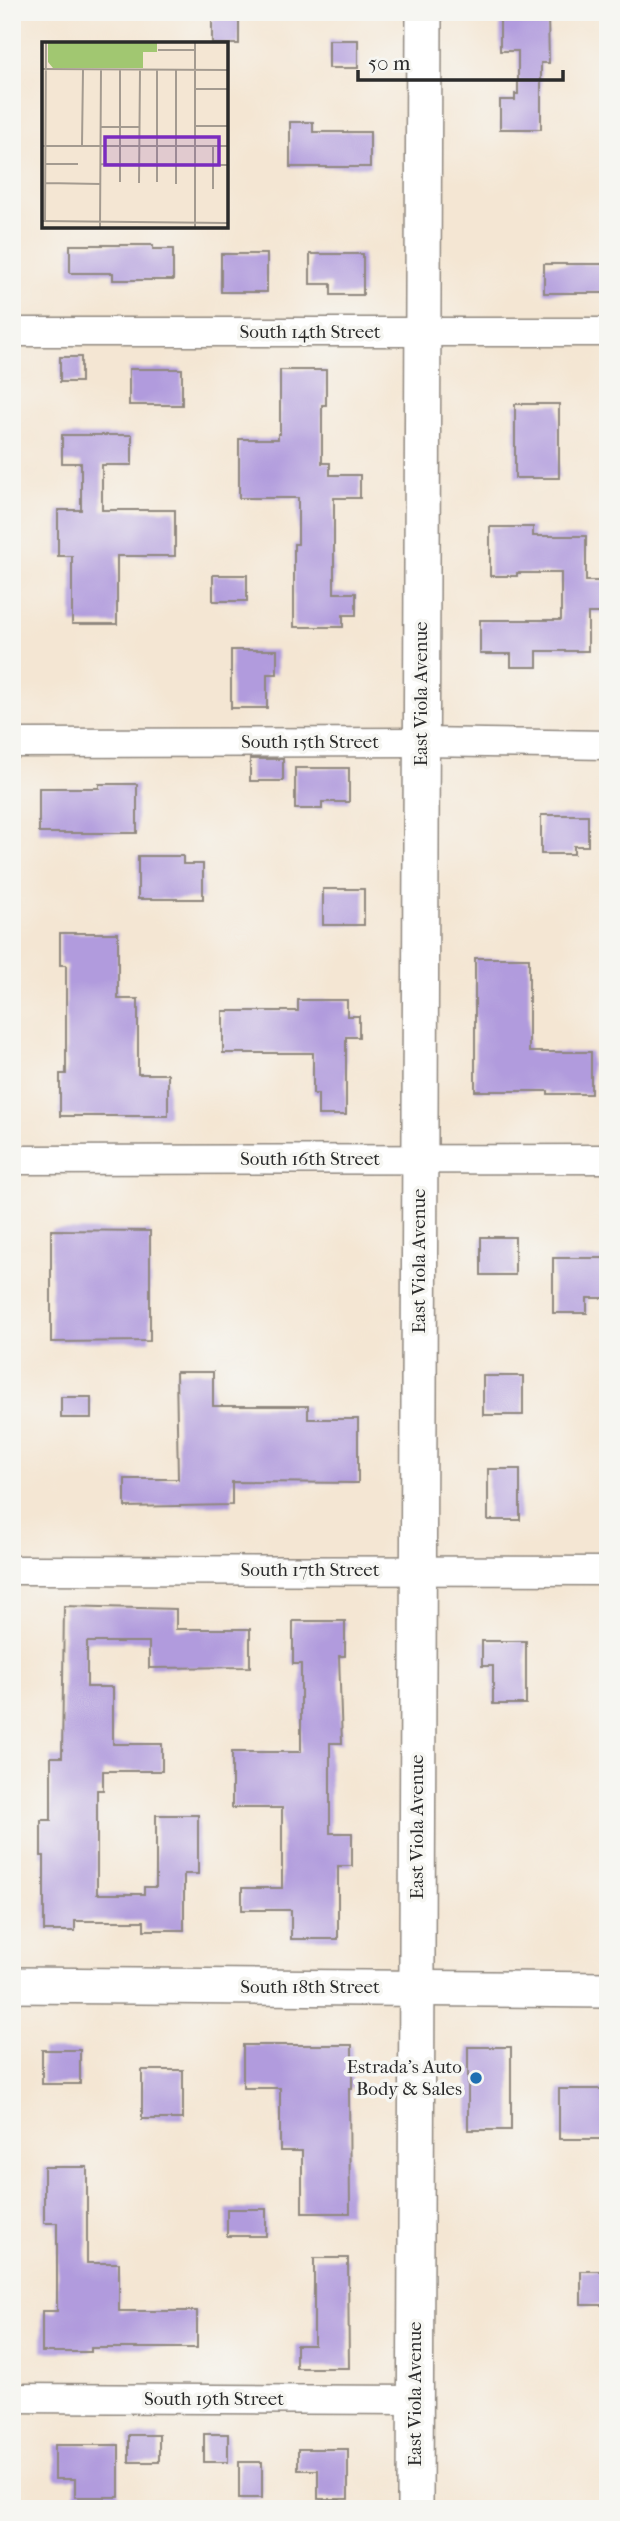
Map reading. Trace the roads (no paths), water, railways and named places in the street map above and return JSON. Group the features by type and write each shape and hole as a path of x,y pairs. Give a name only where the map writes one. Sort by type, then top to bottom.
{"street":[{"name":"East Viola Avenue","path":"415,2509 424,12"},
{"name":"South 14th Street","path":"12,332 608,332"},
{"name":"South 15th Street","path":"12,743 421,742 608,745"},
{"name":"South 16th Street","path":"12,1160 608,1159"},
{"name":"South 17th Street","path":"12,1570 608,1571"},
{"name":"South 18th Street","path":"12,1985 608,1990"},
{"name":"South 19th Street","path":"12,2398 416,2400"}],"place":[{"name":"Estrada's Auto Body & Sales","path":"476,2078"}]}
